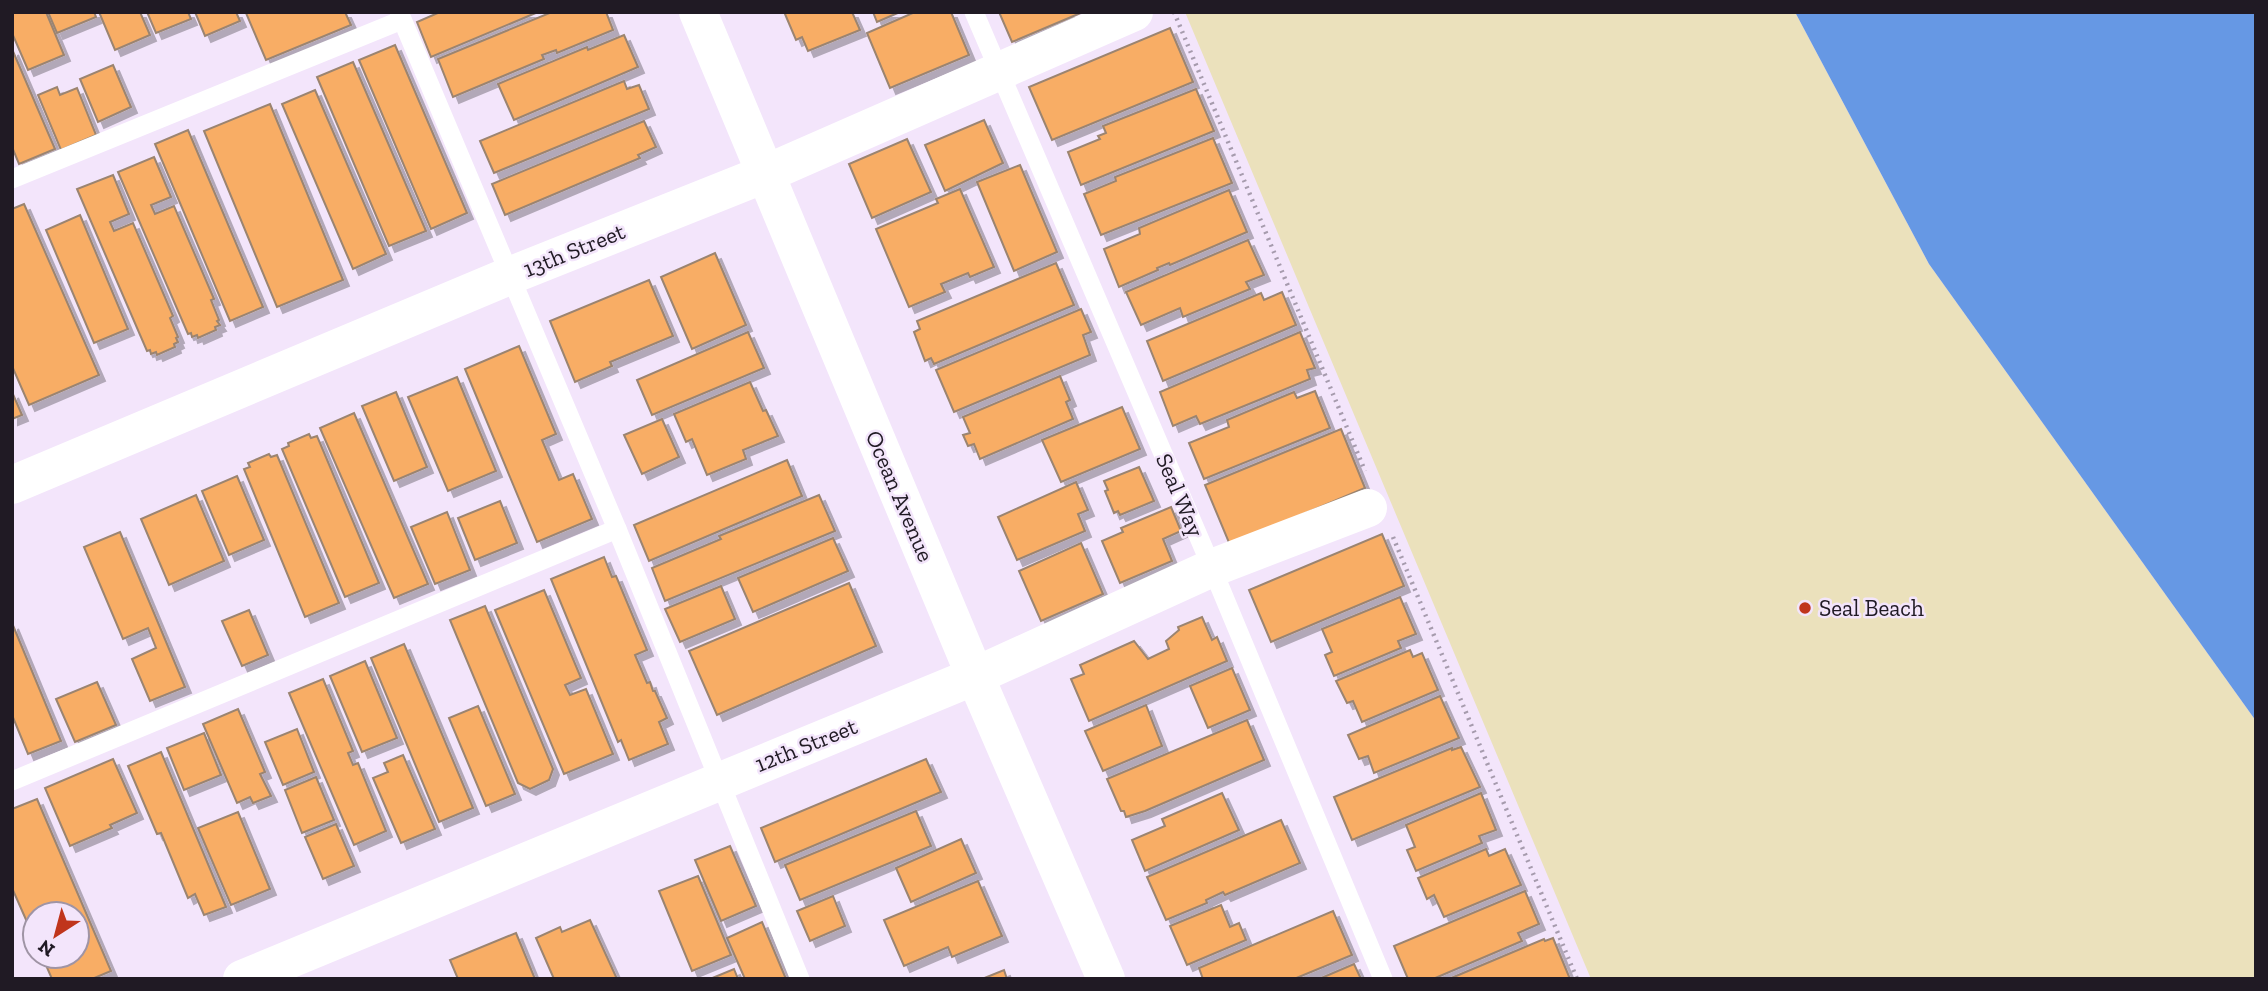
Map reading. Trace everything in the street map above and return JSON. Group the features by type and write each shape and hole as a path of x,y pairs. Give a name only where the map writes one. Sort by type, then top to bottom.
{"street":[{"name":"Ocean Avenue","path":"698,12 975,676 1106,979"},
{"name":"13th Street","path":"12,485 509,276 765,174 1134,12"},
{"name":"12th Street","path":"242,979 975,676 1212,568 1368,508"}],"lane":[{"name":"Seal Way","path":"974,12 1212,568 1383,979"},
{"path":"12,179 400,16 617,529 800,979"},
{"path":"12,782 617,529"}],"sand":[{"name":"Seal Beach","path":"1185,12 1795,12 1929,264 2256,721 2256,979 1591,979"}],"water":[{"path":"1795,12 2256,12 2256,721 1929,264"}],"building":[{"path":"12,12 46,12 64,55 28,70 12,33"},
{"path":"48,12 94,12 96,17 57,33"},
{"path":"99,12 140,12 150,35 115,50"},
{"path":"147,12 188,12 191,19 156,33"},
{"path":"195,12 236,12 240,21 205,36"},
{"path":"345,12 351,25 266,60 246,13"},
{"path":"440,12 538,12 431,57 417,22"},
{"path":"552,12 606,12 613,30 557,53 556,50 542,55 544,59 453,97 438,59"},
{"path":"852,12 860,30 808,51 802,37 796,40 785,14"},
{"path":"873,12 900,12 877,22"},
{"path":"915,12 951,12 969,55 890,88 867,33"},
{"path":"999,12 1083,12 1012,42"},
{"path":"1170,28 1193,82 1052,140 1029,87"},
{"path":"624,35 638,67 514,120 498,84 587,47 588,50"},
{"path":"395,45 467,213 431,229 359,60"},
{"path":"12,49 55,149 19,164 12,147"},
{"path":"353,62 426,231 389,246 317,77"},
{"path":"113,65 131,107 98,122 80,79"},
{"path":"624,81 627,89 639,85 649,109 494,173 480,141"},
{"path":"57,87 60,95 77,88 96,135 61,150 38,95"},
{"path":"1196,89 1214,131 1081,185 1068,152 1100,139 1098,136 1106,133 1103,126"},
{"path":"315,90 386,254 353,269 282,104"},
{"path":"270,104 343,280 277,307 204,131"},
{"path":"984,120 1003,163 945,191 925,145"},
{"path":"644,121 656,147 638,155 640,158 505,215 492,184"},
{"path":"188,130 263,307 230,321 155,144"},
{"path":"1213,138 1232,183 1101,235 1084,194 1116,181 1115,177"},
{"path":"907,139 931,192 872,218 849,164"},
{"path":"154,157 171,197 151,205 155,214 174,206 214,299 211,300 220,325 215,327 216,330 198,338 197,335 192,337 191,333 188,334 118,172"},
{"path":"1020,165 1057,252 1014,271 977,182"},
{"path":"113,175 129,214 110,222 114,231 133,223 173,316 170,318 178,342 174,344 175,347 157,355 156,352 151,354 150,350 147,351 77,189"},
{"path":"960,189 994,267 970,277 968,273 941,284 945,292 909,307 876,229 938,203 936,199"},
{"path":"1229,190 1247,232 1157,268 1158,270 1119,287 1104,249 1140,234 1139,228"},
{"path":"24,204 99,375 29,405 12,366 12,209"},
{"path":"80,215 128,329 94,343 46,230"},
{"path":"1248,240 1264,275 1246,282 1250,289 1183,317 1180,308 1141,325 1126,292"},
{"path":"715,253 746,325 692,349 661,277"},
{"path":"1056,263 1074,305 934,364 931,358 925,361 914,332 920,329 917,321"},
{"path":"649,280 673,336 610,362 612,366 575,382 550,321"},
{"path":"1282,292 1296,325 1163,381 1147,341 1261,293 1264,300"},
{"path":"1081,309 1091,332 1083,335 1090,355 954,412 936,370"},
{"path":"748,332 764,368 652,415 637,380"},
{"path":"1300,332 1315,368 1307,370 1310,379 1200,424 1196,416 1173,426 1160,392"},
{"path":"519,346 556,434 542,440 559,480 573,474 592,519 537,542 465,369"},
{"path":"1060,376 1070,400 1066,402 1073,419 980,459 974,444 968,446 963,435 970,433 963,417"},
{"path":"457,377 496,471 448,491 408,397"},
{"path":"750,382 778,436 743,450 746,459 707,475 692,439 686,442 674,414"},
{"path":"1315,391 1330,428 1204,479 1189,443 1229,427 1227,420 1294,392 1297,398"},
{"path":"12,392 22,415 12,419"},
{"path":"396,392 427,467 394,481 362,406"},
{"path":"1122,407 1140,449 1061,482 1042,440"},
{"path":"354,413 428,584 394,598 320,428"},
{"path":"662,419 679,457 642,474 624,435"},
{"path":"1341,429 1365,488 1230,545 1205,485"},
{"path":"309,434 311,438 317,436 379,583 345,597 282,449 289,446 288,443"},
{"path":"269,454 271,457 277,455 339,603 305,617 244,469 250,467 248,463"},
{"path":"787,460 802,496 649,561 634,525"},
{"path":"1139,467 1154,501 1120,515 1118,511 1114,513 1104,481"},
{"path":"237,476 264,540 229,555 202,491"},
{"path":"1076,482 1088,510 1078,514 1085,531 1017,560 998,517"},
{"path":"196,495 224,561 169,585 141,519"},
{"path":"819,495 835,531 665,601 652,568 721,539 719,536"},
{"path":"500,501 517,543 475,560 458,518"},
{"path":"1171,507 1181,531 1163,539 1172,561 1120,583 1102,541 1123,532 1121,528"},
{"path":"447,512 470,570 435,584 411,527"},
{"path":"120,532 185,687 150,701 132,659 156,648 148,628 123,639 84,547"},
{"path":"1382,534 1404,586 1271,642 1249,590"},
{"path":"833,538 848,571 753,612 738,578"},
{"path":"1081,543 1103,594 1041,621 1019,571"},
{"path":"604,557 612,577 616,576 647,650 635,655 667,718 659,722 668,744 629,760 621,740 618,742 551,579"},
{"path":"849,583 876,646 717,715 689,651"},
{"path":"721,586 735,619 680,642 665,609"},
{"path":"544,590 581,678 565,685 570,695 586,689 613,754 564,774 495,610"},
{"path":"1400,597 1416,634 1398,641 1401,648 1334,676 1325,655 1332,652 1322,629"},
{"path":"485,606 553,769 549,780 530,789 518,783 450,620"},
{"path":"249,610 268,655 242,666 222,621"},
{"path":"1202,617 1212,640 1217,637 1227,661 1089,721 1071,679 1084,674 1080,665 1134,641 1148,659 1169,649 1166,641 1179,630 1178,627"},
{"path":"12,623 61,741 28,754 12,715"},
{"path":"404,644 473,808 439,822 371,658"},
{"path":"1410,650 1413,657 1422,653 1438,690 1362,722 1353,701 1347,703 1336,681"},
{"path":"365,661 397,738 362,752 330,676"},
{"path":"1232,668 1250,710 1208,728 1190,686"},
{"path":"323,679 353,751 348,753 353,765 358,763 386,831 354,845 289,693"},
{"path":"97,682 116,725 75,742 56,699"},
{"path":"1440,696 1459,738 1374,773 1368,756 1359,759 1348,735"},
{"path":"1146,705 1162,746 1103,771 1085,731"},
{"path":"478,706 515,794 486,806 449,718"},
{"path":"238,709 265,772 260,774 271,796 253,803 250,797 237,803 203,724"},
{"path":"1247,720 1264,760 1145,811 1126,817 1124,811 1121,811 1107,779"},
{"path":"297,729 314,772 283,785 265,742"},
{"path":"204,733 221,775 184,790 167,748"},
{"path":"1461,747 1480,787 1352,840 1334,797 1452,748"},
{"path":"161,752 226,907 204,915 195,894 188,898 161,833 157,834 128,766"},
{"path":"403,755 435,829 401,843 373,778 388,772 384,763"},
{"path":"113,759 137,813 110,825 112,828 70,846 45,788"},
{"path":"926,759 941,792 775,862 761,828"},
{"path":"316,777 334,820 302,833 285,790"},
{"path":"1222,793 1239,830 1145,871 1132,840 1165,826 1162,819"},
{"path":"1481,793 1496,830 1479,836 1482,843 1416,871 1407,850 1415,847 1406,825"},
{"path":"37,799 80,900 21,900 21,908 12,888 12,809"},
{"path":"916,811 931,846 800,900 785,865"},
{"path":"238,812 270,889 231,905 198,828"},
{"path":"1281,820 1300,863 1225,895 1223,892 1206,900 1207,903 1166,920 1147,877"},
{"path":"336,824 354,866 323,879 305,837"},
{"path":"961,839 976,873 911,902 896,868"},
{"path":"730,846 756,906 721,921 695,860"},
{"path":"1486,849 1489,856 1505,849 1521,885 1444,917 1434,895 1427,899 1418,878"},
{"path":"698,876 731,955 692,971 659,891"},
{"path":"978,881 1002,936 952,957 948,947 904,966 884,920"},
{"path":"1525,891 1539,924 1518,933 1522,941 1433,979 1408,979 1394,946"},
{"path":"833,896 845,926 810,941 797,911"},
{"path":"1221,905 1230,927 1239,923 1246,940 1187,965 1170,926"},
{"path":"1333,911 1352,955 1294,979 1203,979 1199,968"},
{"path":"590,920 617,979 554,979 536,938 560,927 562,932"},
{"path":"762,922 786,979 745,979 727,938"},
{"path":"91,925 111,971 92,979 52,979 48,970 91,970"},
{"path":"516,933 535,979 458,979 450,960"},
{"path":"1553,938 1570,979 1449,979 1544,939"},
{"path":"1354,964 1361,979 1319,979"},
{"path":"734,969 738,979 710,979"},
{"path":"1004,970 1007,979 982,979"}],"place":[{"name":"Seal Beach","path":"1805,608"}]}
